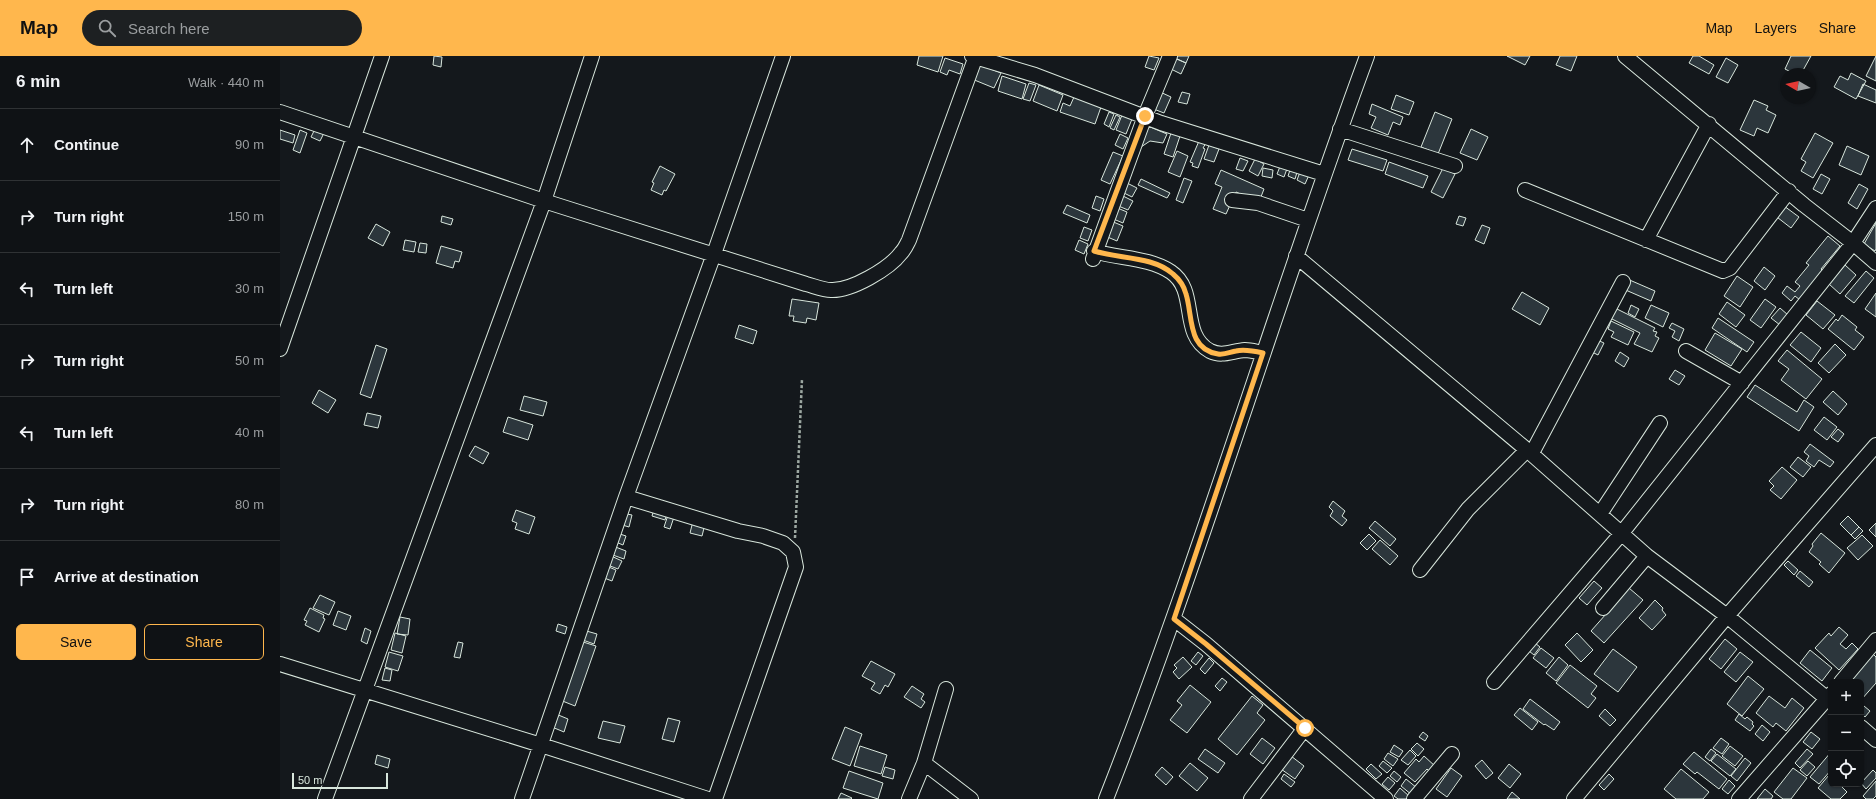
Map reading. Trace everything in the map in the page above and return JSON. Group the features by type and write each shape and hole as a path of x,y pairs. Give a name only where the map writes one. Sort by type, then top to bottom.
{"street":[{"path":"280,349 382,56"},
{"path":"325,799 544,201 592,56"},
{"path":"522,799 626,498 714,254 783,56"},
{"path":"280,112 353,138 544,201 806,284 831,290 845,289 865,280 890,264 901,254 909,240 943,151 975,56 1145,116 1161,124 1324,174"},
{"path":"1170,56 1145,116 1094,255 1107,255 1144,261 1161,266 1172,273 1180,281 1186,293 1191,327 1195,338 1202,346 1210,351 1218,354 1247,350 1263,353"},
{"path":"1106,799 1174,619 1308,220 1367,56"},
{"path":"1633,59 1804,205 1853,242 1876,263"},
{"path":"1646,240 1709,124"},
{"path":"1340,129 1455,166"},
{"path":"1525,190 1720,270 1726,271 1730,268 1789,191"},
{"path":"1232,200 1258,203 1308,220"},
{"path":"1494,682 1621,534 1853,242 1876,208"},
{"path":"1296,256 1530,451 1647,556 1727,616 1828,696"},
{"path":"1420,570 1468,509 1530,451 1623,282"},
{"path":"1686,351 1742,383"},
{"path":"1600,514 1660,423"},
{"path":"1574,799 1727,616 1876,445"},
{"path":"626,498 738,531 763,536 783,543 793,552 796,567 715,799"},
{"path":"1603,608 1647,556"},
{"path":"1174,619 1206,644 1305,728 1386,799"},
{"path":"1844,679 1876,640"},
{"path":"280,664 708,799"},
{"path":"909,799 924,763 946,689"},
{"path":"1739,799 1828,700"},
{"path":"1251,799 1305,728"},
{"path":"1864,730 1876,740"},
{"path":"1414,799 1452,754"},
{"path":"924,763 971,799"}],"path":[{"path":"793,552 796,534 802,379"}],"building":[{"path":"434,56 442,57 441,67 433,65"},
{"path":"919,56 943,56 938,72 917,65"},
{"path":"1149,56 1159,58 1154,70 1145,67"},
{"path":"1171,56 1189,56 1186,63"},
{"path":"1507,56 1530,56 1525,65"},
{"path":"1560,56 1577,56 1571,71 1556,65"},
{"path":"1693,56 1699,56 1714,65 1709,74 1689,63"},
{"path":"1791,56 1811,56 1804,68 1785,68"},
{"path":"1876,56 1876,81 1866,76"},
{"path":"945,58 963,64 960,74 949,70 947,75 940,72"},
{"path":"1174,58 1186,63 1181,74 1169,68"},
{"path":"1726,58 1738,65 1728,83 1716,77"},
{"path":"978,64 1001,73 994,88 972,79"},
{"path":"1851,73 1866,81 1856,99 1834,87 1840,76 1848,80"},
{"path":"1002,76 1026,84 1022,99 998,91"},
{"path":"1029,83 1036,85 1030,101 1023,99"},
{"path":"1863,84 1876,90 1876,103 1858,96"},
{"path":"1039,85 1063,95 1057,111 1033,101"},
{"path":"1158,91 1171,97 1164,113 1151,108"},
{"path":"1182,92 1190,94 1187,104 1178,102"},
{"path":"1396,95 1414,102 1409,115 1391,109"},
{"path":"1074,97 1101,107 1095,124 1060,112 1063,103 1070,106"},
{"path":"1754,100 1768,106 1766,110 1776,115 1768,133 1757,128 1754,136 1740,130"},
{"path":"1372,104 1403,117 1400,125 1393,122 1388,135 1371,128 1376,117 1369,114"},
{"path":"1109,112 1114,114 1109,127 1104,124"},
{"path":"1435,112 1452,119 1438,154 1421,147"},
{"path":"1116,115 1120,117 1114,130 1110,128"},
{"path":"1122,115 1132,119 1126,134 1116,130"},
{"path":"1143,124 1167,134 1163,143 1150,141 1141,147"},
{"path":"315,129 324,133 320,141 311,137"},
{"path":"1471,129 1488,137 1477,160 1460,153"},
{"path":"280,130 295,135 293,143 280,139"},
{"path":"300,130 307,133 300,153 293,150"},
{"path":"1171,133 1180,136 1173,157 1164,154"},
{"path":"1815,133 1833,143 1813,178 1801,171 1806,162 1801,159"},
{"path":"1120,134 1128,138 1123,149 1115,145"},
{"path":"1199,141 1206,143 1203,148 1205,149 1198,168 1192,166 1193,163 1190,162"},
{"path":"1209,145 1219,149 1214,162 1204,159"},
{"path":"1847,146 1869,156 1861,175 1839,165"},
{"path":"1352,149 1387,160 1383,171 1348,160"},
{"path":"1177,151 1188,156 1180,177 1168,172"},
{"path":"1113,152 1123,156 1110,184 1101,180"},
{"path":"1240,158 1248,161 1243,171 1236,169"},
{"path":"1255,159 1264,164 1258,176 1249,171"},
{"path":"1389,162 1428,176 1423,188 1385,174"},
{"path":"1281,164 1288,166 1284,177 1277,174"},
{"path":"660,166 675,174 666,191 664,190 662,195 651,190 654,183 652,182"},
{"path":"1291,167 1298,169 1295,179 1288,176"},
{"path":"1263,168 1273,170 1272,178 1262,176"},
{"path":"1443,168 1455,174 1443,198 1431,192"},
{"path":"1221,170 1264,189 1259,202 1236,192 1226,214 1213,209 1222,187 1215,184"},
{"path":"1300,172 1309,175 1305,184 1297,180"},
{"path":"1821,174 1830,179 1822,194 1813,189"},
{"path":"1184,178 1192,181 1183,203 1176,200"},
{"path":"1141,179 1170,193 1167,198 1138,185"},
{"path":"1127,183 1137,188 1132,197 1122,192"},
{"path":"1859,184 1868,189 1857,209 1848,203"},
{"path":"1121,195 1133,201 1128,210 1116,205"},
{"path":"1096,196 1104,199 1100,211 1092,208"},
{"path":"1780,203 1799,217 1791,228 1773,214"},
{"path":"1067,205 1090,215 1087,223 1063,213"},
{"path":"1115,207 1127,212 1123,223 1111,218"},
{"path":"442,216 453,219 451,225 441,222"},
{"path":"1459,216 1466,218 1463,226 1456,224"},
{"path":"1111,221 1123,226 1117,241 1105,236"},
{"path":"1876,223 1876,249 1875,251 1864,244"},
{"path":"376,224 390,232 383,246 368,238"},
{"path":"1482,225 1490,228 1484,244 1475,240"},
{"path":"1084,227 1092,230 1088,241 1080,238"},
{"path":"1828,236 1840,246 1821,269 1823,271 1800,300 1795,296 1791,301 1782,293 1787,286 1795,292 1800,286 1795,282 1809,265 1806,263"},
{"path":"405,240 416,242 414,252 403,250"},
{"path":"1079,240 1088,244 1084,254 1075,250"},
{"path":"420,243 427,244 426,253 418,252"},
{"path":"441,246 462,252 459,262 455,261 453,268 436,263"},
{"path":"1845,265 1856,275 1840,294 1829,284"},
{"path":"1764,267 1775,276 1765,290 1754,281"},
{"path":"1866,271 1874,278 1854,303 1845,296"},
{"path":"1737,276 1753,287 1740,307 1724,296"},
{"path":"1625,278 1655,291 1651,301 1621,288"},
{"path":"1522,292 1549,308 1540,325 1512,309"},
{"path":"1876,293 1876,317 1865,309"},
{"path":"792,299 819,303 816,320 807,318 806,323 793,321 794,316 789,316"},
{"path":"1765,299 1776,307 1761,328 1750,320"},
{"path":"1817,301 1835,315 1823,329 1806,315"},
{"path":"1727,302 1745,315 1736,327 1719,314"},
{"path":"1631,305 1639,309 1635,317 1628,313"},
{"path":"1651,305 1669,313 1663,327 1645,318"},
{"path":"1613,307 1655,328 1653,331 1657,332 1655,336 1659,338 1652,352 1634,344 1640,333 1608,317"},
{"path":"1780,308 1788,315 1780,325 1771,318"},
{"path":"1842,315 1857,327 1855,330 1864,337 1854,350 1828,329 1836,319 1838,321"},
{"path":"1718,318 1754,342 1747,352 1712,328"},
{"path":"1611,321 1634,332 1628,345 1611,337 1614,332 1608,329"},
{"path":"1672,323 1684,329 1679,341 1672,337 1675,331 1669,328"},
{"path":"739,325 757,331 753,344 735,338"},
{"path":"1801,332 1821,348 1811,362 1790,345"},
{"path":"1715,333 1742,349 1731,366 1705,350"},
{"path":"1593,338 1604,343 1598,355 1588,350"},
{"path":"1835,344 1846,355 1829,373 1818,363"},
{"path":"376,345 387,349 371,398 360,394"},
{"path":"1787,350 1822,379 1806,399 1781,380 1789,369 1778,361"},
{"path":"1620,352 1629,358 1624,367 1615,361"},
{"path":"1675,370 1685,376 1679,385 1669,379"},
{"path":"1755,385 1797,412 1804,400 1814,407 1799,431 1747,397"},
{"path":"319,390 336,400 328,413 312,403"},
{"path":"1833,391 1847,404 1838,415 1823,402"},
{"path":"524,396 547,402 543,416 520,410"},
{"path":"367,413 381,416 378,428 364,425"},
{"path":"508,417 533,425 528,440 503,432"},
{"path":"1824,417 1837,427 1827,440 1814,430"},
{"path":"1838,429 1844,434 1838,442 1831,437"},
{"path":"1810,444 1834,462 1830,467 1819,460 1814,467 1806,461 1809,456 1804,452"},
{"path":"475,446 489,453 483,464 469,456"},
{"path":"1798,457 1811,467 1803,477 1790,467"},
{"path":"1782,467 1797,480 1781,499 1770,490 1774,486 1769,481"},
{"path":"1333,501 1345,511 1342,516 1347,520 1342,526 1330,516 1333,511 1329,507"},
{"path":"654,509 667,513 665,520 652,516"},
{"path":"516,510 535,517 529,534 515,529 517,523 512,521"},
{"path":"622,513 632,515 629,527 619,524"},
{"path":"668,515 674,517 670,529 664,527"},
{"path":"1848,516 1859,527 1851,535 1840,524"},
{"path":"693,521 705,524 702,536 690,533"},
{"path":"1375,521 1396,539 1390,546 1369,528"},
{"path":"1876,523 1876,537 1869,530"},
{"path":"1859,527 1863,531 1855,539 1851,535"},
{"path":"614,532 626,536 623,545 611,540"},
{"path":"1821,533 1845,553 1829,573 1819,564 1821,562 1809,552 1813,546 1812,544"},
{"path":"1369,534 1376,541 1367,550 1360,543"},
{"path":"1862,535 1873,546 1858,560 1847,548"},
{"path":"1380,540 1398,556 1390,565 1372,549"},
{"path":"613,546 626,551 624,559 610,554"},
{"path":"609,555 622,561 618,569 605,564"},
{"path":"1788,561 1798,570 1794,575 1784,565"},
{"path":"604,565 616,570 612,581 599,576"},
{"path":"1800,571 1813,582 1809,587 1796,576"},
{"path":"1594,581 1602,588 1587,605 1579,598"},
{"path":"1629,588 1643,600 1604,643 1591,631"},
{"path":"320,595 335,602 329,615 313,608"},
{"path":"1655,600 1663,608 1662,610 1666,615 1652,630 1639,618"},
{"path":"310,608 324,615 323,618 325,619 319,632 305,625 307,621 304,620"},
{"path":"338,611 351,616 346,630 333,625"},
{"path":"400,617 410,619 408,635 397,634"},
{"path":"558,624 567,627 565,634 556,631"},
{"path":"1839,627 1848,635 1840,644 1846,649 1852,643 1858,649 1839,670 1815,648 1829,633 1831,636"},
{"path":"365,628 371,631 367,644 361,641"},
{"path":"583,630 597,634 594,644 580,639"},
{"path":"395,633 406,636 402,653 391,650"},
{"path":"1577,633 1593,650 1581,662 1565,645"},
{"path":"1725,639 1737,649 1721,669 1709,659"},
{"path":"580,641 596,646 575,706 560,700"},
{"path":"458,642 463,643 460,658 454,657"},
{"path":"1535,643 1540,647 1534,655 1529,651"},
{"path":"1541,648 1554,658 1546,668 1533,658"},
{"path":"1613,649 1637,667 1618,692 1594,674"},
{"path":"1810,650 1832,668 1822,681 1800,663"},
{"path":"389,652 403,656 398,671 385,667"},
{"path":"1198,652 1203,656 1196,665 1191,661"},
{"path":"1740,652 1753,662 1736,682 1724,672"},
{"path":"1872,653 1876,657 1876,683 1864,697 1864,679 1850,679"},
{"path":"1183,657 1192,667 1179,679 1173,672 1177,668 1174,665"},
{"path":"1559,657 1568,665 1556,681 1546,673"},
{"path":"1209,658 1214,663 1205,674 1200,669"},
{"path":"871,661 895,674 888,687 885,685 880,694 871,689 875,683 862,676"},
{"path":"1570,665 1597,686 1591,694 1596,698 1588,708 1556,683"},
{"path":"385,668 392,670 390,681 382,680"},
{"path":"1748,676 1764,689 1742,716 1727,704"},
{"path":"1222,678 1227,682 1220,691 1215,686"},
{"path":"1190,685 1211,702 1187,733 1170,720 1182,705 1177,701"},
{"path":"912,686 924,694 921,699 925,702 921,708 904,697"},
{"path":"1252,696 1263,705 1257,713 1265,720 1237,755 1218,739"},
{"path":"1769,696 1785,708 1792,698 1804,708 1786,731 1776,723 1773,727 1756,713"},
{"path":"1530,699 1560,722 1554,730 1545,724 1544,725 1523,709"},
{"path":"1864,706 1870,711 1865,717 1864,716"},
{"path":"1520,708 1538,722 1532,730 1514,715"},
{"path":"1605,709 1616,720 1610,726 1599,716"},
{"path":"556,714 568,719 564,732 552,727"},
{"path":"1739,714 1745,719 1747,717 1753,722 1752,724 1754,726 1750,731 1735,720"},
{"path":"668,718 680,721 674,742 662,739"},
{"path":"603,721 625,726 620,743 598,738"},
{"path":"1762,725 1770,732 1763,741 1755,734"},
{"path":"845,727 862,734 850,766 832,759"},
{"path":"1423,732 1428,736 1425,741 1419,737"},
{"path":"1811,732 1820,739 1812,749 1803,742"},
{"path":"1262,738 1275,748 1263,764 1250,754"},
{"path":"1721,738 1729,744 1722,754 1713,748"},
{"path":"1417,743 1424,749 1418,756 1411,749"},
{"path":"1394,745 1403,751 1399,757 1390,752"},
{"path":"860,746 887,755 881,774 854,766"},
{"path":"1730,746 1743,756 1735,766 1722,756"},
{"path":"1205,749 1225,763 1218,773 1198,759"},
{"path":"1711,749 1716,753 1710,761 1705,757"},
{"path":"1807,749 1813,754 1800,768 1795,763"},
{"path":"1410,750 1416,756 1408,765 1401,760"},
{"path":"1694,752 1727,779 1719,789 1697,772 1695,774 1683,764"},
{"path":"1388,753 1398,759 1393,766 1384,759"},
{"path":"1717,754 1736,769 1730,776 1711,761"},
{"path":"377,755 390,759 388,768 375,764"},
{"path":"1291,756 1304,766 1295,779 1281,769"},
{"path":"1424,756 1436,767 1431,773 1427,769 1415,782 1404,773 1416,759 1419,762"},
{"path":"1828,756 1828,774 1819,784 1810,777"},
{"path":"1745,758 1751,763 1737,781 1731,776"},
{"path":"1482,760 1493,773 1486,779 1475,766"},
{"path":"1383,761 1392,768 1387,773 1379,766"},
{"path":"1808,761 1815,767 1807,776 1800,770"},
{"path":"1190,763 1208,778 1197,791 1179,776"},
{"path":"1371,764 1382,774 1376,779 1366,769"},
{"path":"1509,764 1521,774 1510,788 1498,778"},
{"path":"885,767 895,770 893,779 882,776"},
{"path":"1162,767 1173,777 1166,785 1155,775"},
{"path":"1451,768 1462,776 1447,797 1436,789"},
{"path":"1793,768 1807,778 1791,799 1783,799 1774,792"},
{"path":"1681,769 1709,792 1703,799 1676,799 1664,789"},
{"path":"1873,770 1876,773 1876,778 1866,789 1864,787 1864,780"},
{"path":"849,771 883,783 878,799 843,788"},
{"path":"1394,771 1401,777 1397,782 1390,776"},
{"path":"1284,774 1295,782 1291,787 1281,779"},
{"path":"1609,774 1614,779 1604,790 1599,785"},
{"path":"1828,776 1828,787 1842,787 1847,792 1840,799 1831,799 1818,788"},
{"path":"1388,777 1395,783 1389,790 1382,784"},
{"path":"1406,779 1417,788 1412,795 1401,786"},
{"path":"1729,780 1735,786 1728,794 1722,789"},
{"path":"1876,781 1876,796 1873,799 1866,799 1863,796"},
{"path":"1400,788 1409,796 1406,799 1398,799 1394,796"},
{"path":"1765,789 1773,796 1771,799 1757,799"},
{"path":"1512,792 1520,799 1507,799"},
{"path":"841,793 852,798 838,799"}],"route":[{"path":"1145,116 1094,251 1107,255 1144,261 1161,266 1172,273 1180,281 1186,293 1191,327 1195,338 1202,346 1210,351 1218,354 1227,354 1234,351 1247,350 1263,353 1174,619 1206,644 1305,728"}]}
